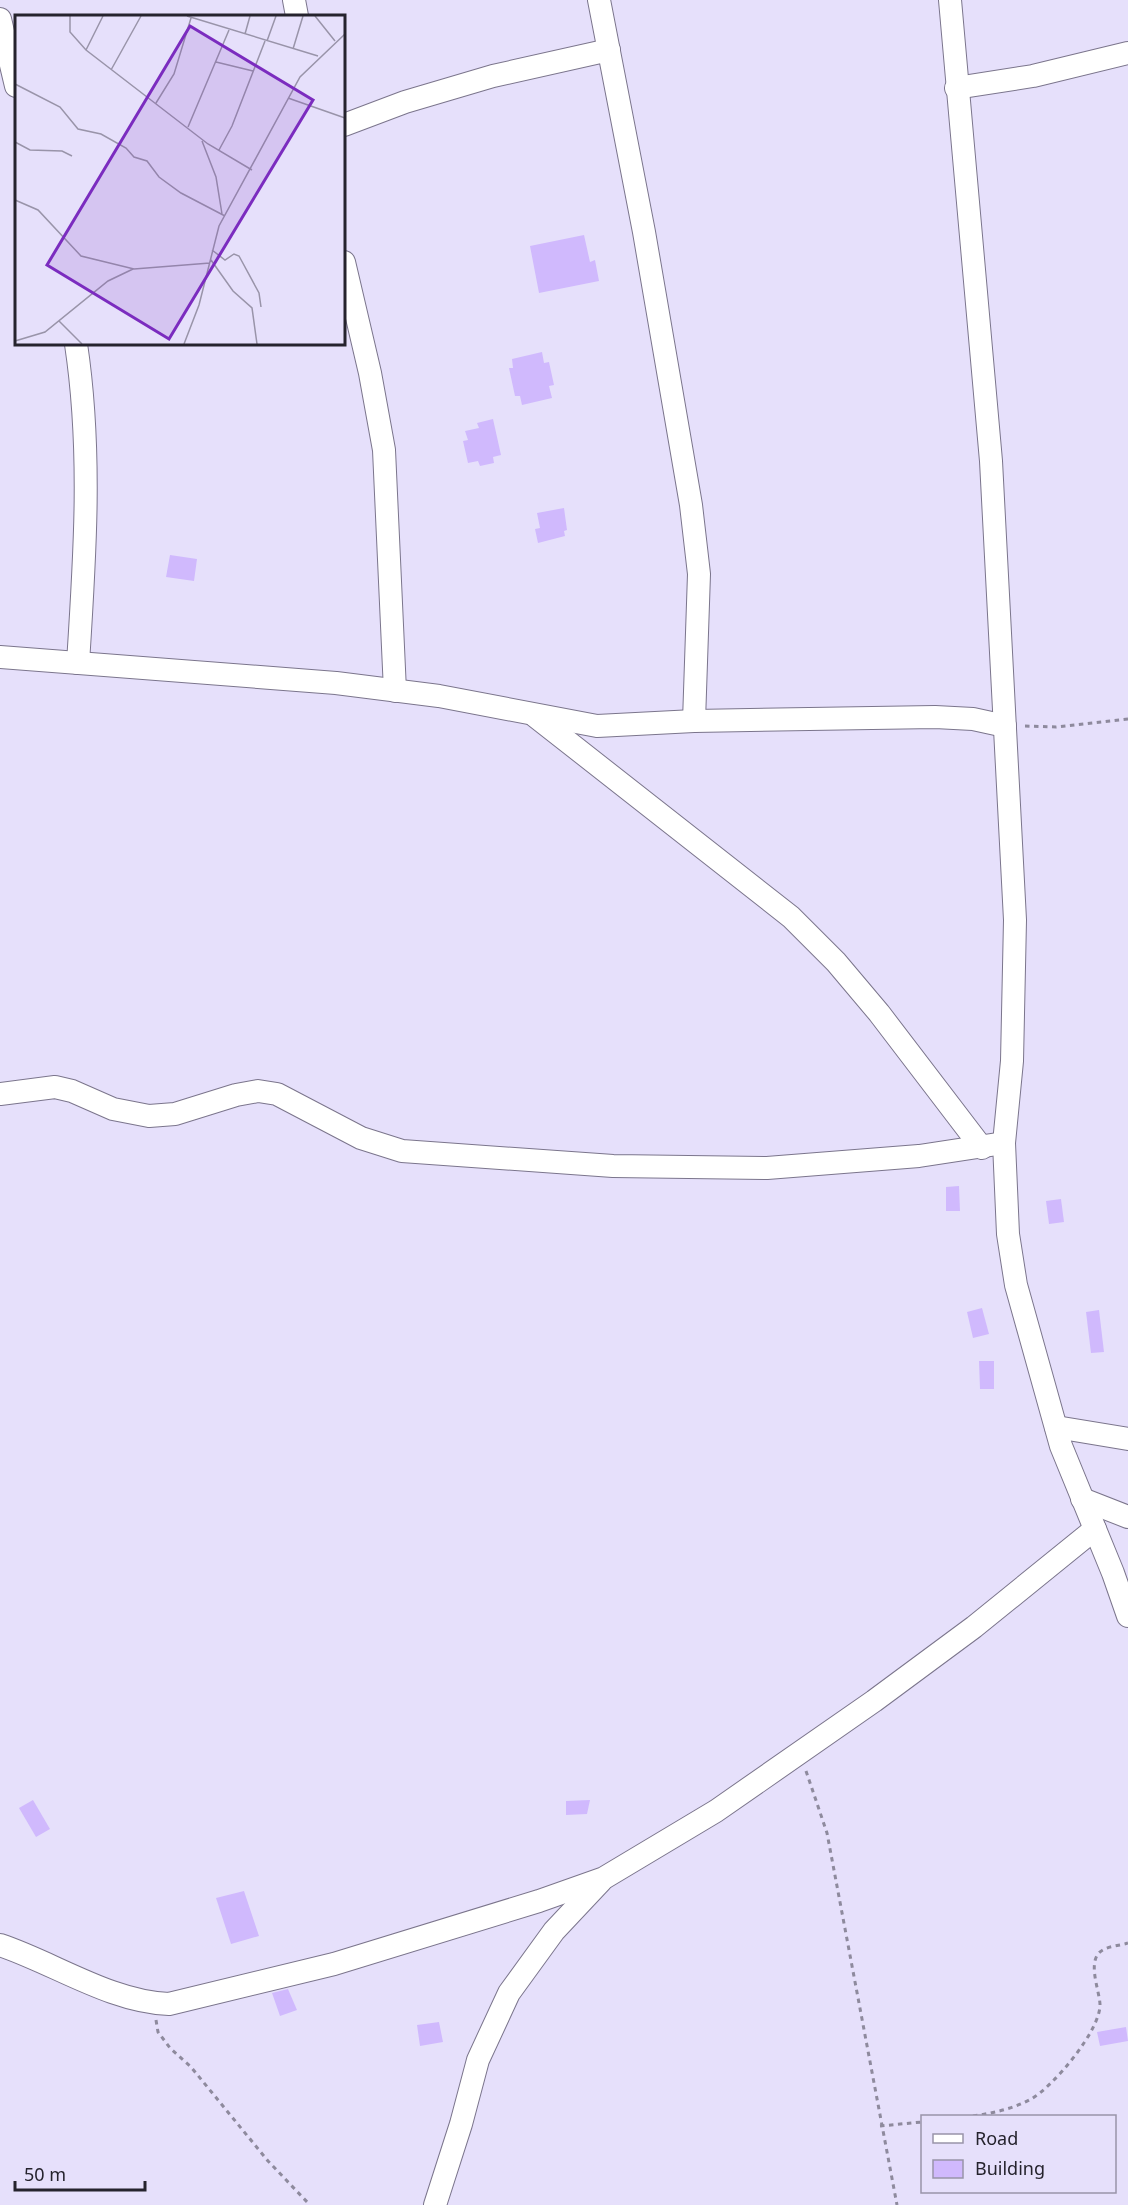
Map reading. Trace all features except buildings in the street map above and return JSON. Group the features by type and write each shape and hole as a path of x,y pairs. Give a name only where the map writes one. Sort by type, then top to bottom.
{"street":[{"path":"294,0 297,15"},
{"path":"599,0 644,232 691,506 699,574 694,721"},
{"path":"950,0 956,88 984,360 1015,920 1012,1061 993,1145 1016,1285 1056,1427 1128,1616"},
{"path":"0,20 15,82"},
{"path":"345,125 405,102 493,76 609,50"},
{"path":"956,88 1033,76 1128,53"},
{"path":"345,266 370,373 384,450 395,691"},
{"path":"76,345 83,391 87,451 86,532 78,663"},
{"path":"0,657 336,683 439,696 597,726 694,721 935,717 973,719 1005,726"},
{"path":"533,715 791,917 836,962 993,1145"},
{"path":"0,1094 55,1087 72,1091 113,1109 149,1116 175,1114 236,1095 258,1091 277,1094 362,1138 402,1151 613,1166 768,1168 919,1156 993,1145"},
{"path":"1056,1427 1128,1439"},
{"path":"1082,1499 1128,1517"},
{"path":"0,1945 92,1984 153,2004 193,2001 334,1964 529,1905 604,1878 716,1811 800,1752 974,1627 1095,1529"},
{"path":"435,2205 461,2124 478,2060 509,1993 554,1931 604,1878"}],"path":[{"path":"1005,726 1056,727 1128,718"},
{"path":"800,1752 827,1833 853,1963 880,2126 897,2205"},
{"path":"978,2115 1006,2109 1033,2098 1056,2077 1091,2032 1100,2007 1095,1963 1097,1955 1104,1949 1128,1943"},
{"path":"153,2004 158,2032 210,2088 268,2161 310,2205"},
{"path":"880,2126 921,2122"}]}
